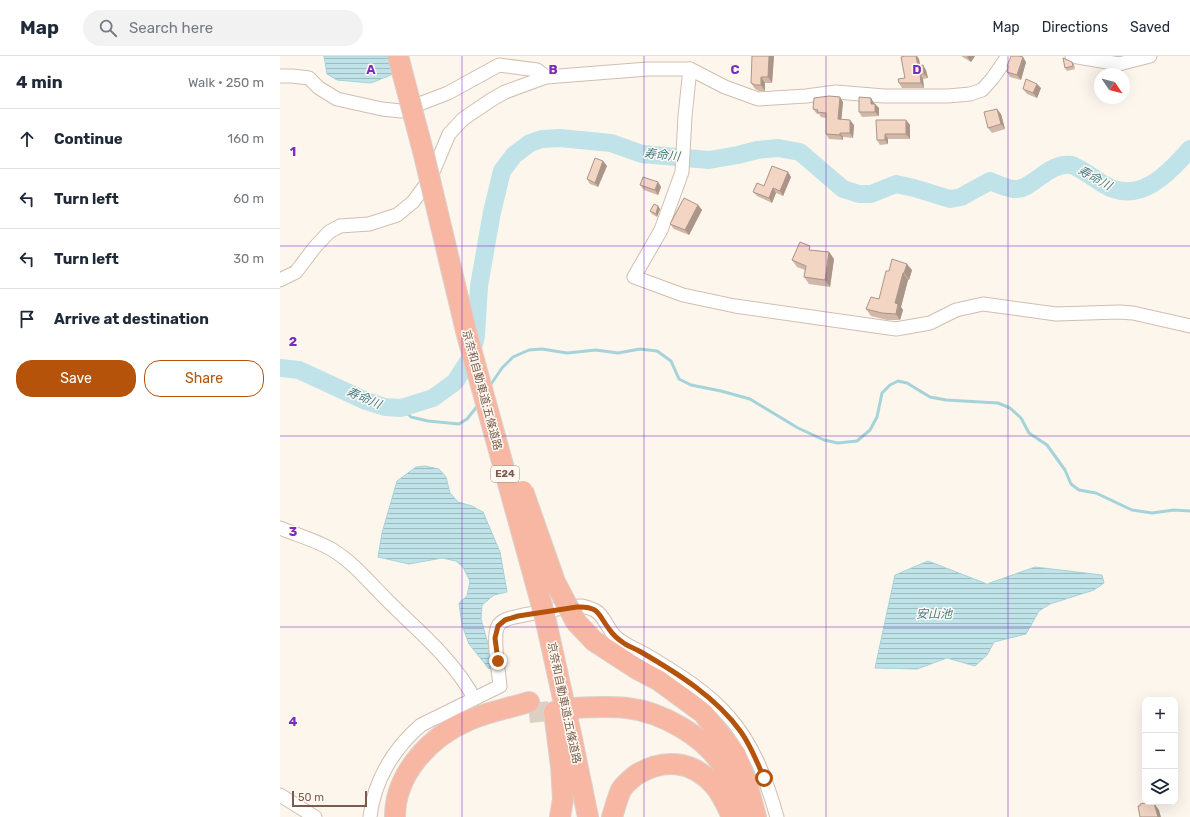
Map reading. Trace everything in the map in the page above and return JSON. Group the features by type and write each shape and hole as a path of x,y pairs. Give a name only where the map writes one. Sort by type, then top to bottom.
{"highway":[{"name":"京奈和自動車道;五條道路","path":"398,56 424,155 466,331 530,564 540,619 571,731 588,817"},
{"path":"466,331 484,373 555,582 576,622 594,641 637,669 658,680 703,713 736,755 748,787 756,817"},
{"path":"540,619 555,714 563,799 560,817"},
{"path":"746,817 738,795 723,765 704,744 681,727 653,714 628,708 574,703 601,697 627,699 654,705 679,716 700,731 723,754 748,787"},
{"path":"395,817 401,786 412,765 427,747 443,734 469,720 529,708 496,719 448,739 434,752 418,771 409,790 404,808 404,817"},
{"path":"612,817 621,789 647,768 656,765 668,764 684,765 696,770 707,778 718,790 732,817"}],"street":[{"path":"280,280 296,272 315,247 329,232 340,226 369,224 397,215 413,202 430,179 450,134 463,119 505,92 546,77 648,69 690,69 725,86 758,99 806,96 836,92 884,96 948,96 970,94 982,90 992,79 1008,56"},
{"path":"1072,56 1119,64 1150,56"},
{"path":"280,76 309,78 319,88 337,99 401,111 448,93 498,65 537,70 546,77"},
{"path":"690,69 682,172 661,230 634,277 683,295 735,306 896,329 930,323 956,310 983,304 1056,314 1132,313 1190,326"},
{"path":"280,528 330,549 352,564 446,658 466,683 474,698"},
{"path":"370,817 376,786 392,756 400,745 421,725 500,686 495,638 498,626 505,620 518,616 577,607 586,607 600,613 608,628 615,636 625,644 662,664 691,684 715,702 730,717 749,744 764,778 777,817"},
{"path":"280,795 315,817"}],"water":[{"path":"324,56 408,56 391,75 371,83 337,80 327,74"},
{"path":"425,466 439,469 446,477 450,493 458,502 472,506 483,512 500,552 507,592 494,595 482,605 481,619 492,658 489,669 469,644 462,625 459,603 467,596 470,581 463,567 456,561 442,558 409,564 378,557 382,533 397,481 416,467"},
{"name":"安山池","path":"928,561 987,584 1035,567 1102,575 1104,583 1094,590 1050,604 1039,611 1026,634 994,642 987,655 975,666 947,658 917,669 875,668 895,575"}],"building":[{"path":"752,56 769,56 768,77 761,77 761,85 751,83"},
{"path":"916,56 918,66 923,65 924,74 920,74 921,83 899,83 898,79 905,78 901,57"},
{"path":"1011,56 1023,57 1017,75 1007,72 1007,66"},
{"path":"1063,58 1072,62 1073,66 1065,68"},
{"path":"1026,79 1037,84 1033,93 1023,89"},
{"path":"829,96 840,97 838,119 850,120 850,133 840,133 840,135 826,134 826,113 817,112 818,110 813,109 814,98"},
{"path":"859,97 871,98 871,104 875,104 875,112 859,112"},
{"path":"997,109 1001,124 988,128 984,112"},
{"path":"876,120 906,120 906,134 885,134 885,140 877,140"},
{"path":"595,158 603,161 595,183 587,179"},
{"path":"772,166 788,172 780,191 773,188 769,198 753,192 757,183 764,186"},
{"path":"643,177 658,182 655,190 640,185"},
{"path":"684,198 698,205 685,230 670,224"},
{"path":"654,204 658,206 656,214 650,211"},
{"path":"800,242 810,246 809,250 829,252 825,280 804,277 806,266 792,260"},
{"path":"892,259 907,264 895,303 898,304 896,314 882,313 866,309 871,297 879,299 886,271 889,271"},
{"path":"1140,804 1155,805 1158,817 1140,817 1138,806 1140,806"}],"waterway":[{"name":"寿命川","path":"280,368 299,370 366,401 385,407 401,408 433,398 455,382 471,357 476,336 479,286 492,212 502,171 514,155 530,143 542,139 560,138 611,143 642,154 709,160 757,150 778,148 800,152 843,189 859,194 871,194 896,184 950,199 961,197 990,181 1008,188 1021,188 1027,186 1054,168 1062,165 1074,166 1103,184 1116,190 1129,191 1141,189 1162,177 1190,149"},
{"path":"489,387 502,368 513,357 529,350 542,349 567,353 596,350 618,353 640,349 657,351 671,361 679,379 691,385 750,399 798,428 824,440 838,443 857,441 870,430 877,417 882,393 890,385 898,381 907,383 930,397 946,400 998,403 1010,408 1021,418 1029,433 1047,445 1065,470 1071,484 1079,490 1096,493 1132,510 1152,513 1174,510 1190,511"},
{"path":"401,408 411,417 428,421 459,424 467,419 479,404"}],"tunnel":[{"path":"529,713 571,709"}],"route":[{"path":"498,661 495,638 498,626 505,620 518,616 582,606 595,610 600,613 608,628 615,636 625,644 662,664 715,702 741,731 749,744 764,778"}]}
